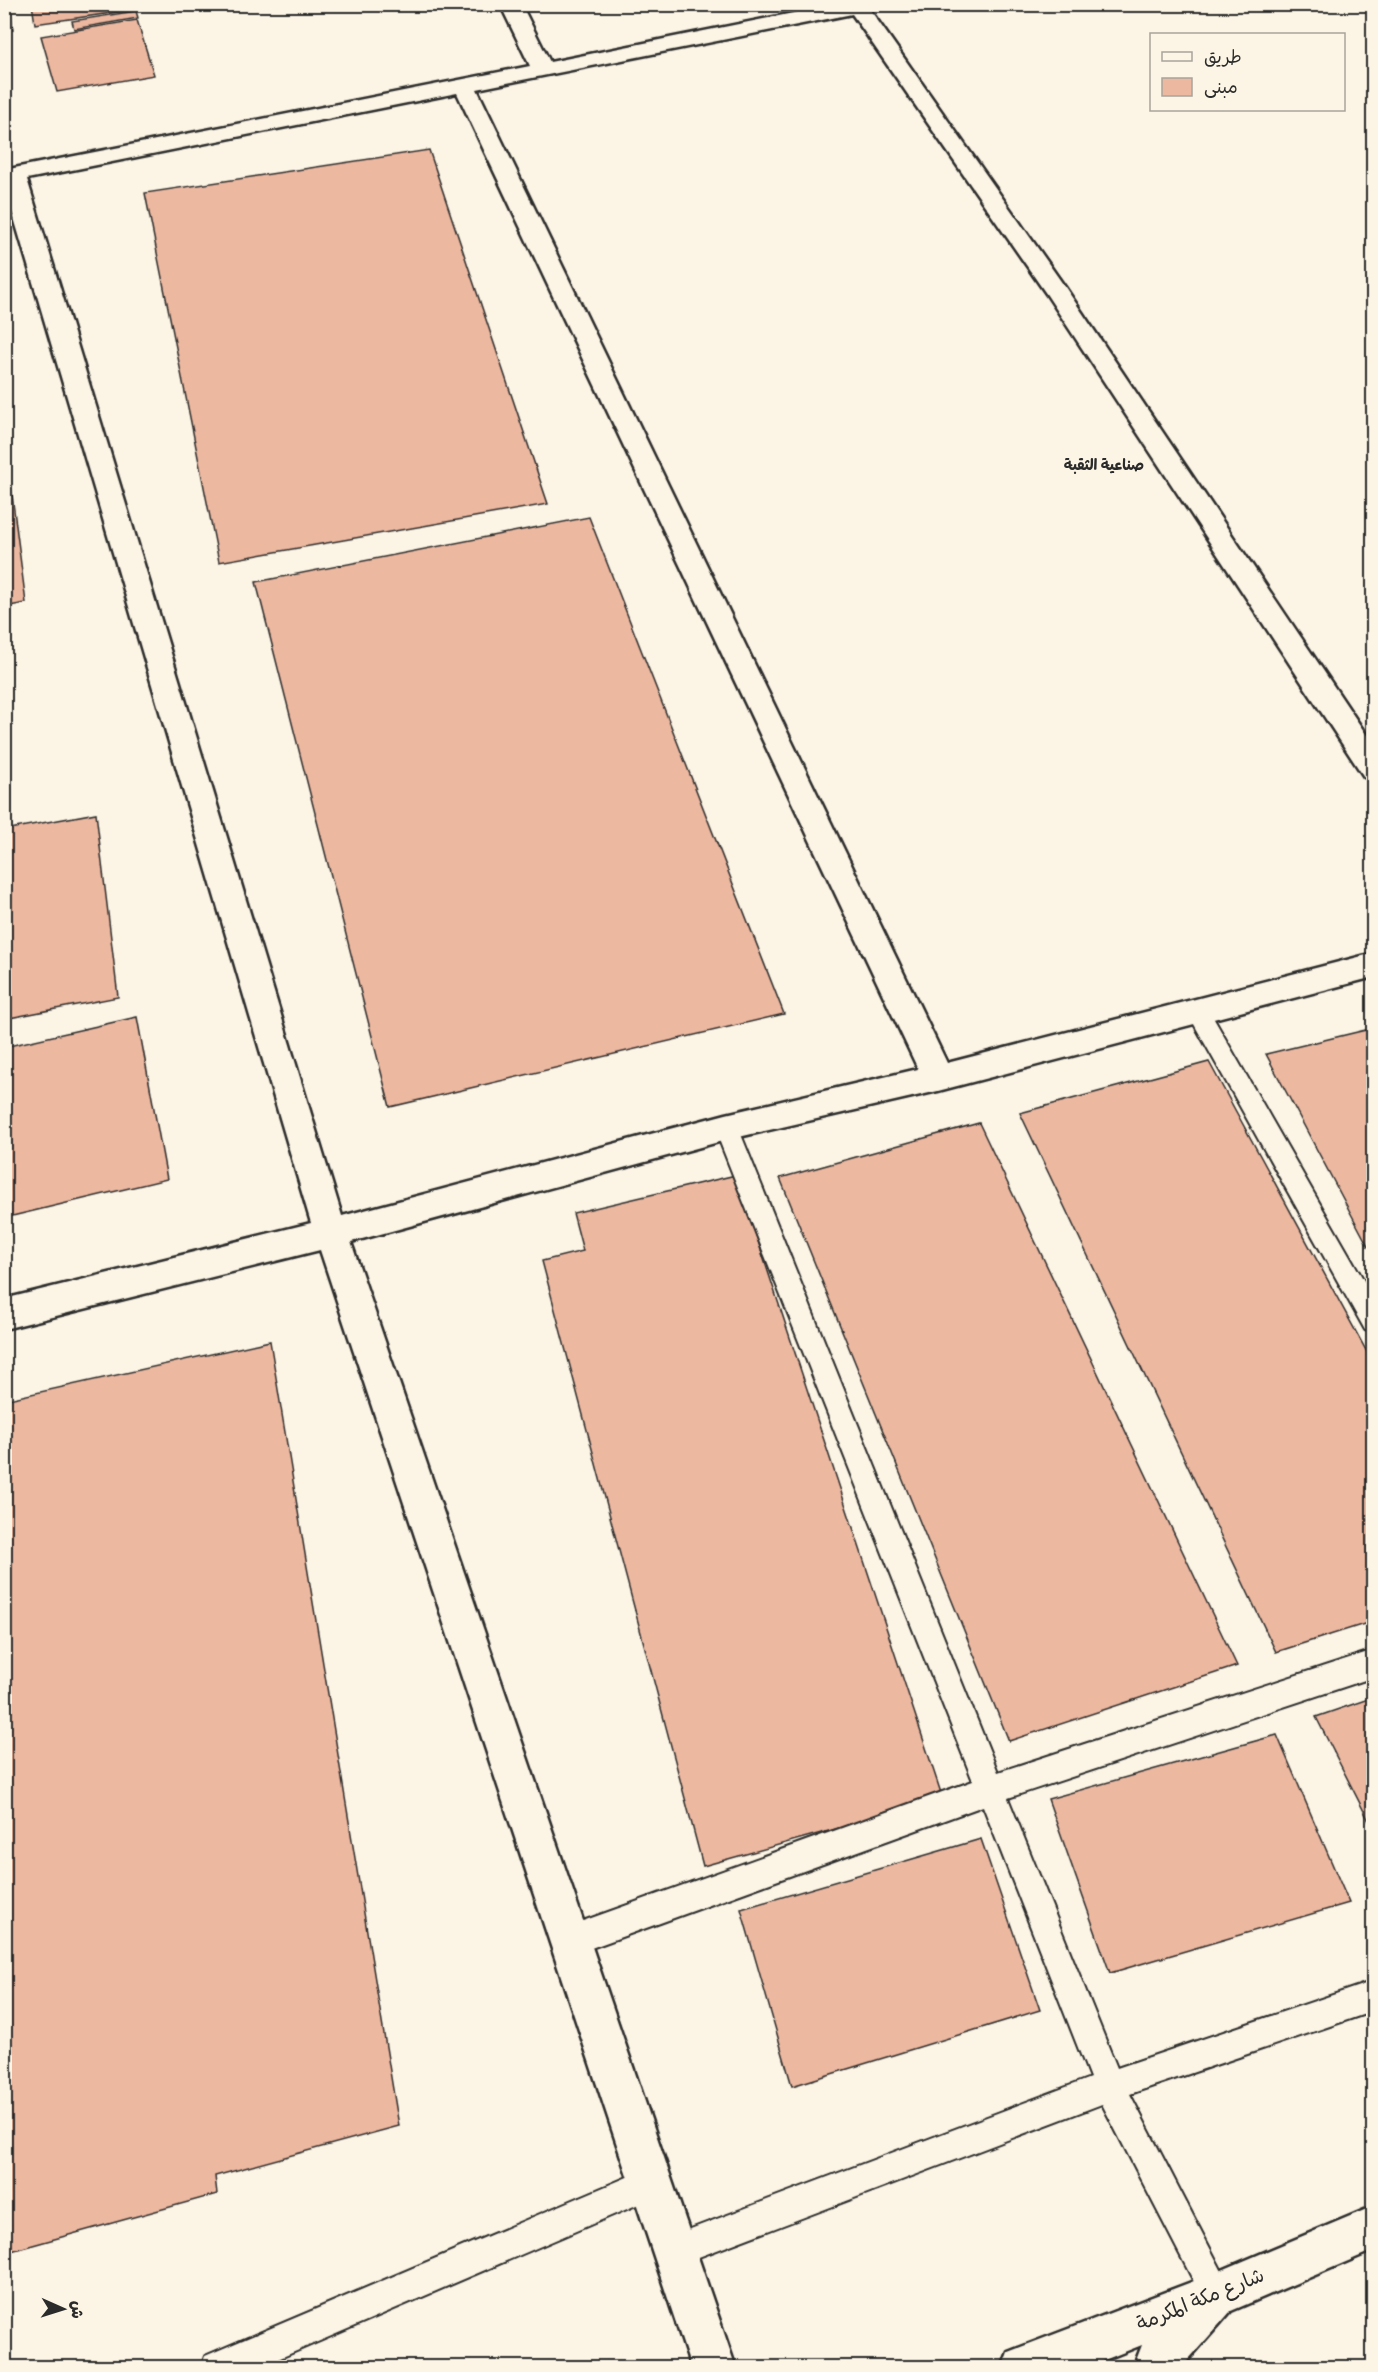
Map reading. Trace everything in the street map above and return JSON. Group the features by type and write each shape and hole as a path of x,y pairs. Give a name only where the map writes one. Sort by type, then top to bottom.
{"street":[{"path":"510,4 543,70"},
{"path":"763,4 776,23"},
{"path":"714,2367 331,1233 10,177 856,6 1057,292 1374,769"},
{"path":"465,86 938,1078"},
{"path":"4,1314 331,1233 726,1127 938,1078 1374,965"},
{"name":"شارع مكة المكرمة","path":"1024,2367 1217,2294 1374,2228"},
{"path":"1155,2367 1160,2357 1217,2294"}],"lane":[{"path":"1198,1011 1374,1323"},
{"path":"726,1127 1109,2086 1217,2294"},
{"path":"569,1941 992,1789 1374,1663"},
{"path":"675,2250 1109,2086 1374,1996"},
{"path":"217,2367 651,2183"}],"building":[{"path":"4,4 10,4 13,30 4,31"},
{"path":"32,4 131,4 132,10 35,24"},
{"path":"136,11 138,18 74,29 72,21"},
{"path":"137,20 154,75 57,92 41,36"},
{"path":"429,150 548,504 219,562 145,193"},
{"path":"4,433 26,603 4,607"},
{"path":"589,517 784,1014 390,1107 256,582"},
{"path":"96,813 118,997 4,1019 4,830"},
{"path":"137,1017 167,1179 4,1218 4,1047"},
{"path":"1374,1028 1374,1257 1266,1054"},
{"path":"1209,1062 1374,1365 1374,1621 1276,1652 1020,1113"},
{"path":"979,1123 1237,1666 1009,1741 780,1178"},
{"path":"736,1175 943,1799 703,1866 542,1261 583,1251 573,1213"},
{"path":"270,1341 399,2126 215,2176 217,2194 4,2253 4,1400"},
{"path":"1374,1697 1374,1831 1316,1717"},
{"path":"1277,1735 1349,1903 1110,1973 1048,1799"},
{"path":"981,1839 1040,2010 792,2086 741,1909"}],"district":[{"name":"صناعية الثقبة","path":"1104,465"}]}
